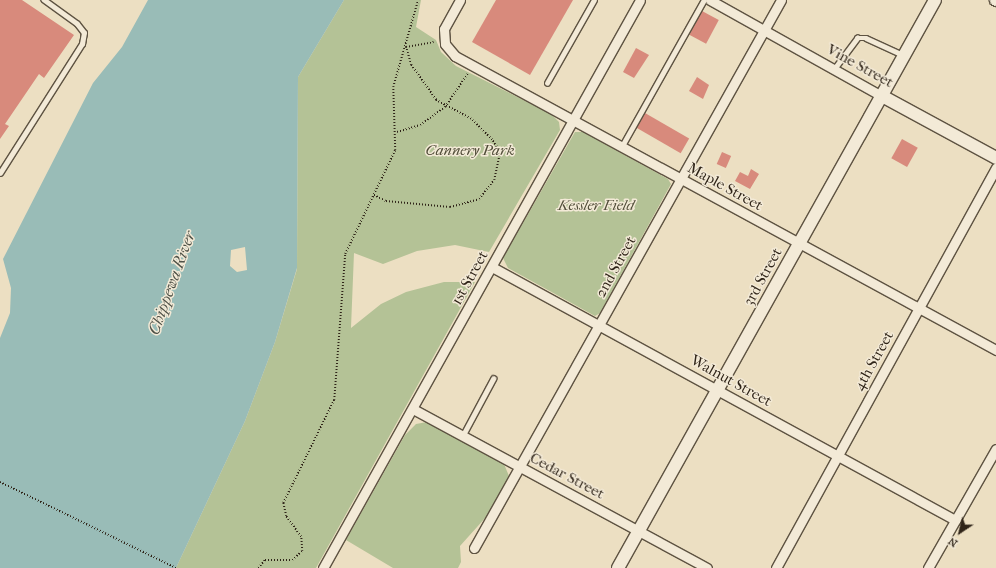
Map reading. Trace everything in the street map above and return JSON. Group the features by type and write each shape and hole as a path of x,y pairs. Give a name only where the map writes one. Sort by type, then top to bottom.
{"main road":[{"name":"3rd Street","path":"618,568 800,245 935,0"},
{"name":"Vine Street","path":"882,96 996,158"}],"street":[{"name":"Maple Street","path":"460,0 444,29 445,44 455,56 622,146 800,245 996,350"},
{"name":"1st Street","path":"323,568 640,0"},
{"name":"Vine Street","path":"710,0 882,96"},
{"name":"2nd Street","path":"474,548 521,467 781,0"},
{"name":"4th Street","path":"776,568 996,168"},
{"name":"Walnut Street","path":"492,267 718,389 955,520"},
{"name":"Cedar Street","path":"413,409 707,568"},
{"path":"928,568 996,449"}],"lane":[{"path":"0,173 82,44 84,33 77,24 44,0"},
{"path":"547,83 594,0"},
{"path":"622,146 704,0"},
{"path":"834,70 857,38 866,38 904,56"},
{"path":"463,435 492,378"}],"path":[{"path":"258,568 265,560 292,560 302,551 301,538 286,516 283,503 334,400 346,254 391,162 397,132 392,92 406,47 418,0"},
{"path":"406,47 434,42"},
{"path":"374,195 386,201 450,207 468,204 488,190 499,166 500,152 483,129 445,108 417,78 406,47"},
{"path":"397,132 420,125 445,108 468,74"},
{"path":"0,482 176,568"}],"green space":[{"name":"Cannery Park","path":"344,0 421,0 416,27 436,40 441,52 456,66 551,114 559,122 560,130 489,252 455,245 417,251 383,264 354,253 351,328 381,304 406,292 444,282 475,282 316,568 176,568 245,421 275,342 297,269 298,77"},
{"name":"Kessler Field","path":"575,132 583,132 668,179 671,184 600,313 595,316 508,268 503,258"},
{"path":"427,422 504,464 509,476 486,517 460,546 461,562 458,568 393,568 346,540 405,435 416,424"}],"water":[{"name":"Chippewa River","path":"148,0 344,0 298,77 297,268 275,342 245,421 176,568 0,568 0,338 10,313 11,288 3,259 93,83 122,47","holes":["245,247 247,270 237,272 230,266 231,250"]}],"building":[{"path":"0,0 22,0 74,35 44,78 39,74 5,124 9,126 0,139"},
{"path":"496,0 573,0 530,75 472,42"},
{"path":"702,11 719,20 706,44 689,35"},
{"path":"636,48 649,55 634,78 623,72"},
{"path":"697,77 709,85 703,99 689,91"},
{"path":"645,113 689,138 681,153 636,128"},
{"path":"902,139 918,148 907,167 891,158"},
{"path":"722,152 731,156 726,168 717,164"},
{"path":"751,169 759,174 750,189 735,181 740,172 748,176"}]}
